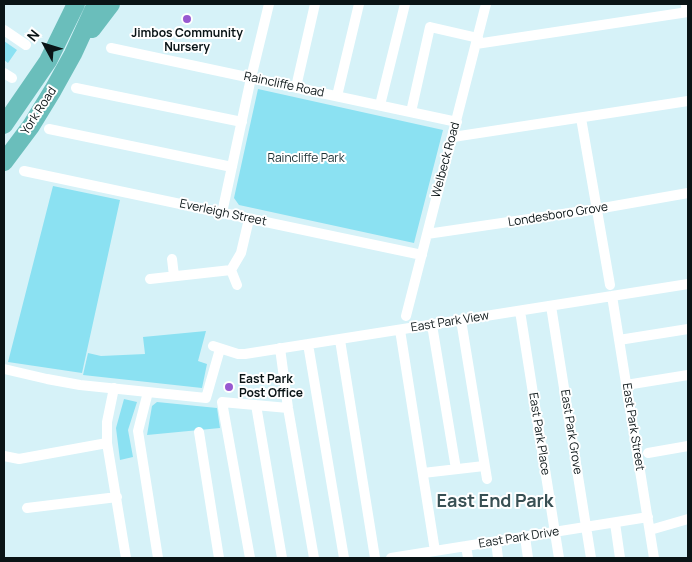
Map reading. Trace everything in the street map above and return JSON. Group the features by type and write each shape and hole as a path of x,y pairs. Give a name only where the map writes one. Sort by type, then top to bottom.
{"highway":[{"name":"York Road","path":"4,162 31,126 73,54 96,4"},
{"path":"73,54 111,4"},
{"name":"York Road","path":"4,125 48,61 75,6"}],"street":[{"path":"222,213 269,4"},
{"path":"296,87 315,4"},
{"path":"337,96 360,4"},
{"path":"380,105 406,4"},
{"name":"Welbeck Road","path":"406,316 486,4"},
{"path":"411,112 430,27 477,41 688,12"},
{"path":"4,30 26,45"},
{"name":"Raincliffe Road","path":"111,48 456,122"},
{"path":"76,88 242,122"},
{"path":"453,137 688,101"},
{"path":"581,118 610,285"},
{"path":"49,128 232,167"},
{"name":"Everleigh Street","path":"24,171 422,255"},
{"name":"Londesboro Grove","path":"427,234 597,210 688,193"},
{"path":"231,270 241,253 249,219"},
{"path":"172,260 174,276"},
{"path":"150,279 231,270"},
{"path":"231,270 237,285"},
{"name":"East Park View","path":"148,392 206,398 216,348 244,354 688,284"},
{"name":"East Park Street","path":"612,296 654,558"},
{"name":"East Park Grove","path":"552,306 591,558"},
{"name":"East Park Place","path":"520,311 559,558"},
{"path":"461,320 486,479"},
{"path":"432,325 456,469"},
{"path":"619,340 688,329"},
{"path":"400,330 435,551"},
{"path":"340,340 375,558"},
{"path":"308,344 344,558"},
{"path":"280,348 288,408 314,558"},
{"path":"4,369 47,380 148,392 138,431 158,558"},
{"path":"626,385 688,375"},
{"path":"114,388 107,422 107,443 126,558"},
{"path":"250,558 222,402 288,408"},
{"path":"256,405 282,558"},
{"path":"199,432 219,558"},
{"path":"4,456 20,459 107,443"},
{"path":"648,453 688,446"},
{"path":"423,473 484,466"},
{"path":"27,508 116,497"},
{"name":"East Park Drive","path":"391,558 411,557 435,551 648,518"},
{"path":"650,530 688,519"},
{"path":"615,523 620,558"},
{"path":"524,537 528,558"},
{"path":"496,542 498,558"},
{"path":"466,546 468,558"}],"green space":[{"path":"4,41 17,50 8,63 4,60"},
{"name":"Raincliffe Park","path":"258,89 443,130 414,243 239,205 234,198"},
{"path":"53,186 120,200 82,373 8,362"},
{"path":"206,331 198,361 207,364 202,388 83,375 88,353 101,356 145,354 143,337"},
{"path":"124,399 137,402 128,430 133,457 120,460 116,428"},
{"path":"157,402 217,408 220,428 147,435 152,406"}],"place":[{"name":"Jimbos Community Nursery","path":"187,19"},
{"name":"East Park Post Office","path":"229,387"}],"district":[{"name":"East End Park","path":"495,502"}]}
